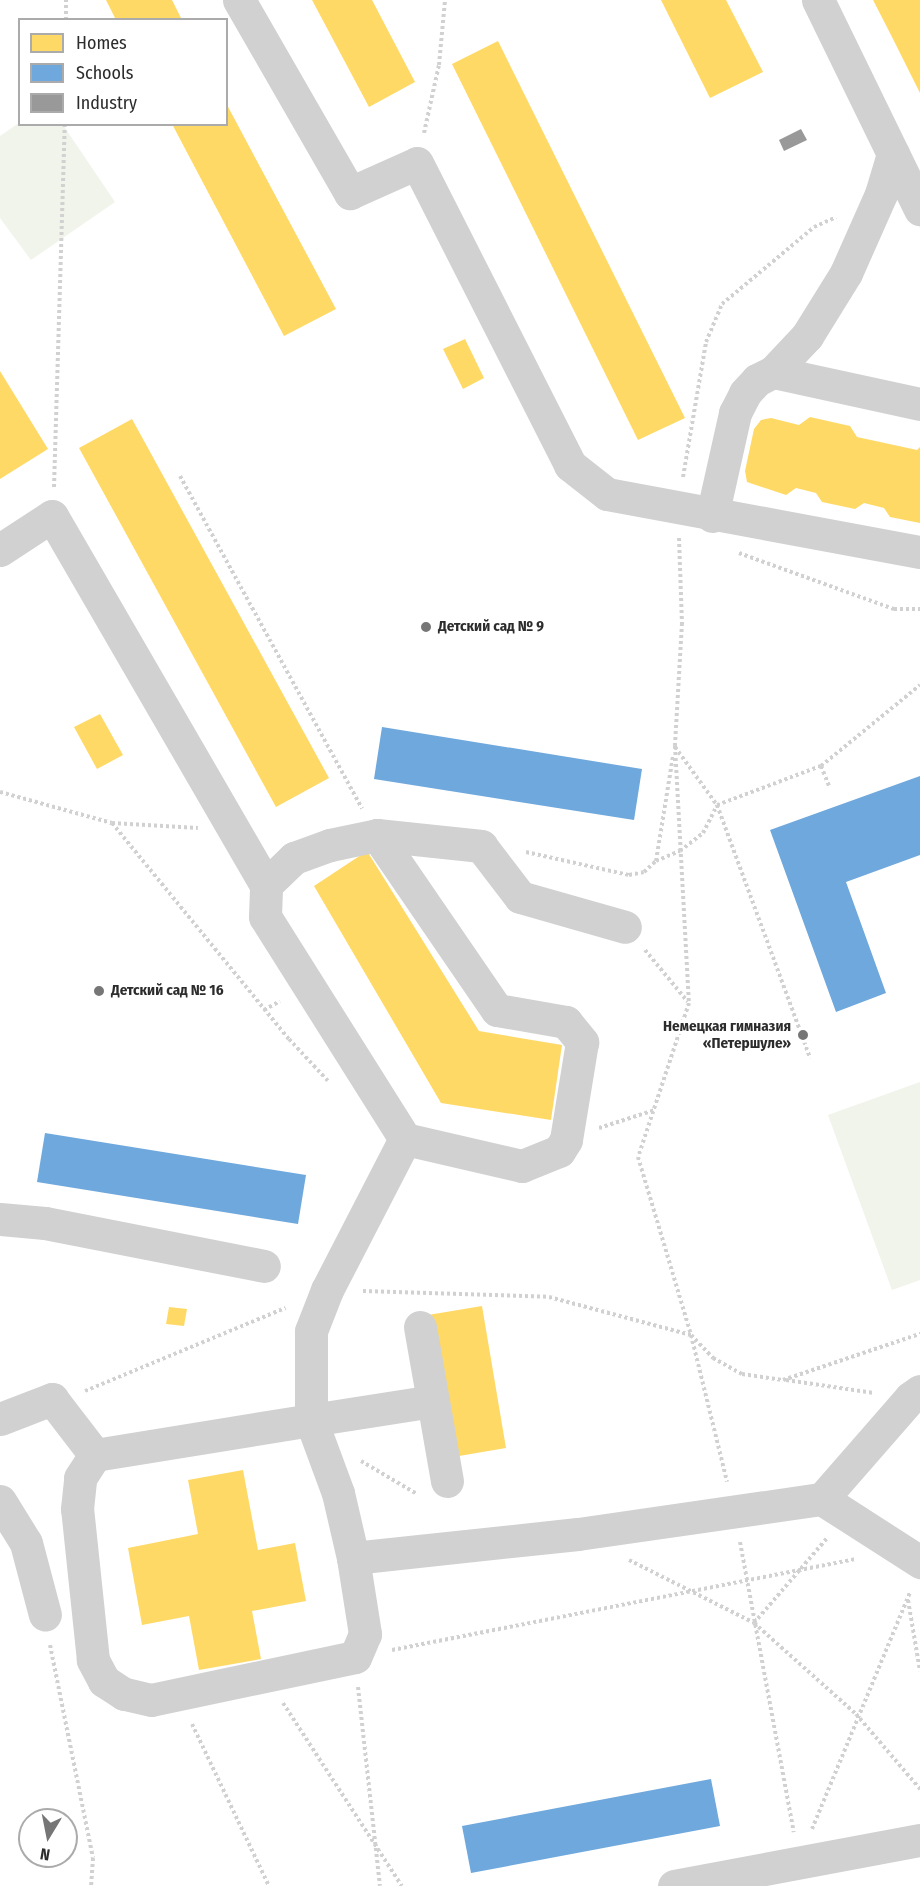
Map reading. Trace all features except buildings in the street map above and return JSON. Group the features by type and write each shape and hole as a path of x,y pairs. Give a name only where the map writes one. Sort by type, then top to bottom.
{"lane":[{"path":"239,0 350,193 417,163 570,465 607,494 678,510 920,552"},
{"path":"818,0 920,209"},
{"path":"712,516 735,413 756,380 773,372 807,336 846,273 872,214 893,154"},
{"path":"773,372 920,404"},
{"path":"0,550 52,516 266,885 265,917 405,1139 522,1166 559,1151 566,1140 582,1042 566,1022 497,1010 377,834"},
{"path":"266,885 294,858 330,845 377,834 481,846 520,897 625,927"},
{"path":"405,1139 327,1290 311,1331 311,1420 338,1493 365,1634 355,1657 151,1700 124,1694 104,1681 93,1660 77,1509 80,1478 95,1455 311,1420 433,1401"},
{"path":"0,1219 45,1223 264,1266"},
{"path":"420,1327 433,1401 437,1490"},
{"path":"834,1507 915,1395"},
{"path":"0,1419 52,1399 95,1455"},
{"path":"0,1501 26,1543 45,1615"},
{"path":"352,1558 578,1534 734,1511 834,1507 913,1558"},
{"path":"674,1886 920,1840"}],"path":[{"path":"66,0 66,18"},
{"path":"417,163 440,65 445,0"},
{"path":"52,516 65,126"},
{"path":"800,1863 734,1511 691,1335 638,1157 688,1003 675,746 682,622 678,510 706,342 722,304 814,227 849,212 872,214"},
{"path":"180,476 377,834"},
{"path":"729,549 894,609 920,609"},
{"path":"481,846 506,847 629,875 644,872 656,861 680,851 703,833 717,805 821,766 920,685"},
{"path":"675,746 717,805 810,1058"},
{"path":"656,861 675,746"},
{"path":"821,766 829,786"},
{"path":"0,792 112,823 232,828"},
{"path":"112,823 289,1039 330,1083"},
{"path":"625,927 688,1003"},
{"path":"566,1140 655,1109"},
{"path":"52,1399 103,1387 327,1290 549,1297 691,1335 713,1358 742,1374 915,1395"},
{"path":"783,1380 920,1334"},
{"path":"356,1458 437,1490"},
{"path":"754,1623 800,1570 834,1507"},
{"path":"578,1534 754,1623 856,1714 920,1789"},
{"path":"380,1886 355,1657 747,1578 913,1558 907,1599 856,1714 800,1863"},
{"path":"907,1599 920,1671"},
{"path":"45,1615 93,1858 91,1886"},
{"path":"266,1675 402,1886"},
{"path":"178,1695 268,1886"}],"shaded area":[{"path":"18,124 18,126 64,126 115,202 31,260 0,218 0,136"},
{"path":"920,1082 920,1280 892,1290 828,1115"}],"place":[{"name":"Детский сад № 9","path":"426,627"},
{"name":"Детский сад № 16","path":"99,991"},
{"name":"Немецкая гимназия «Петершуле»","path":"803,1035"}]}
